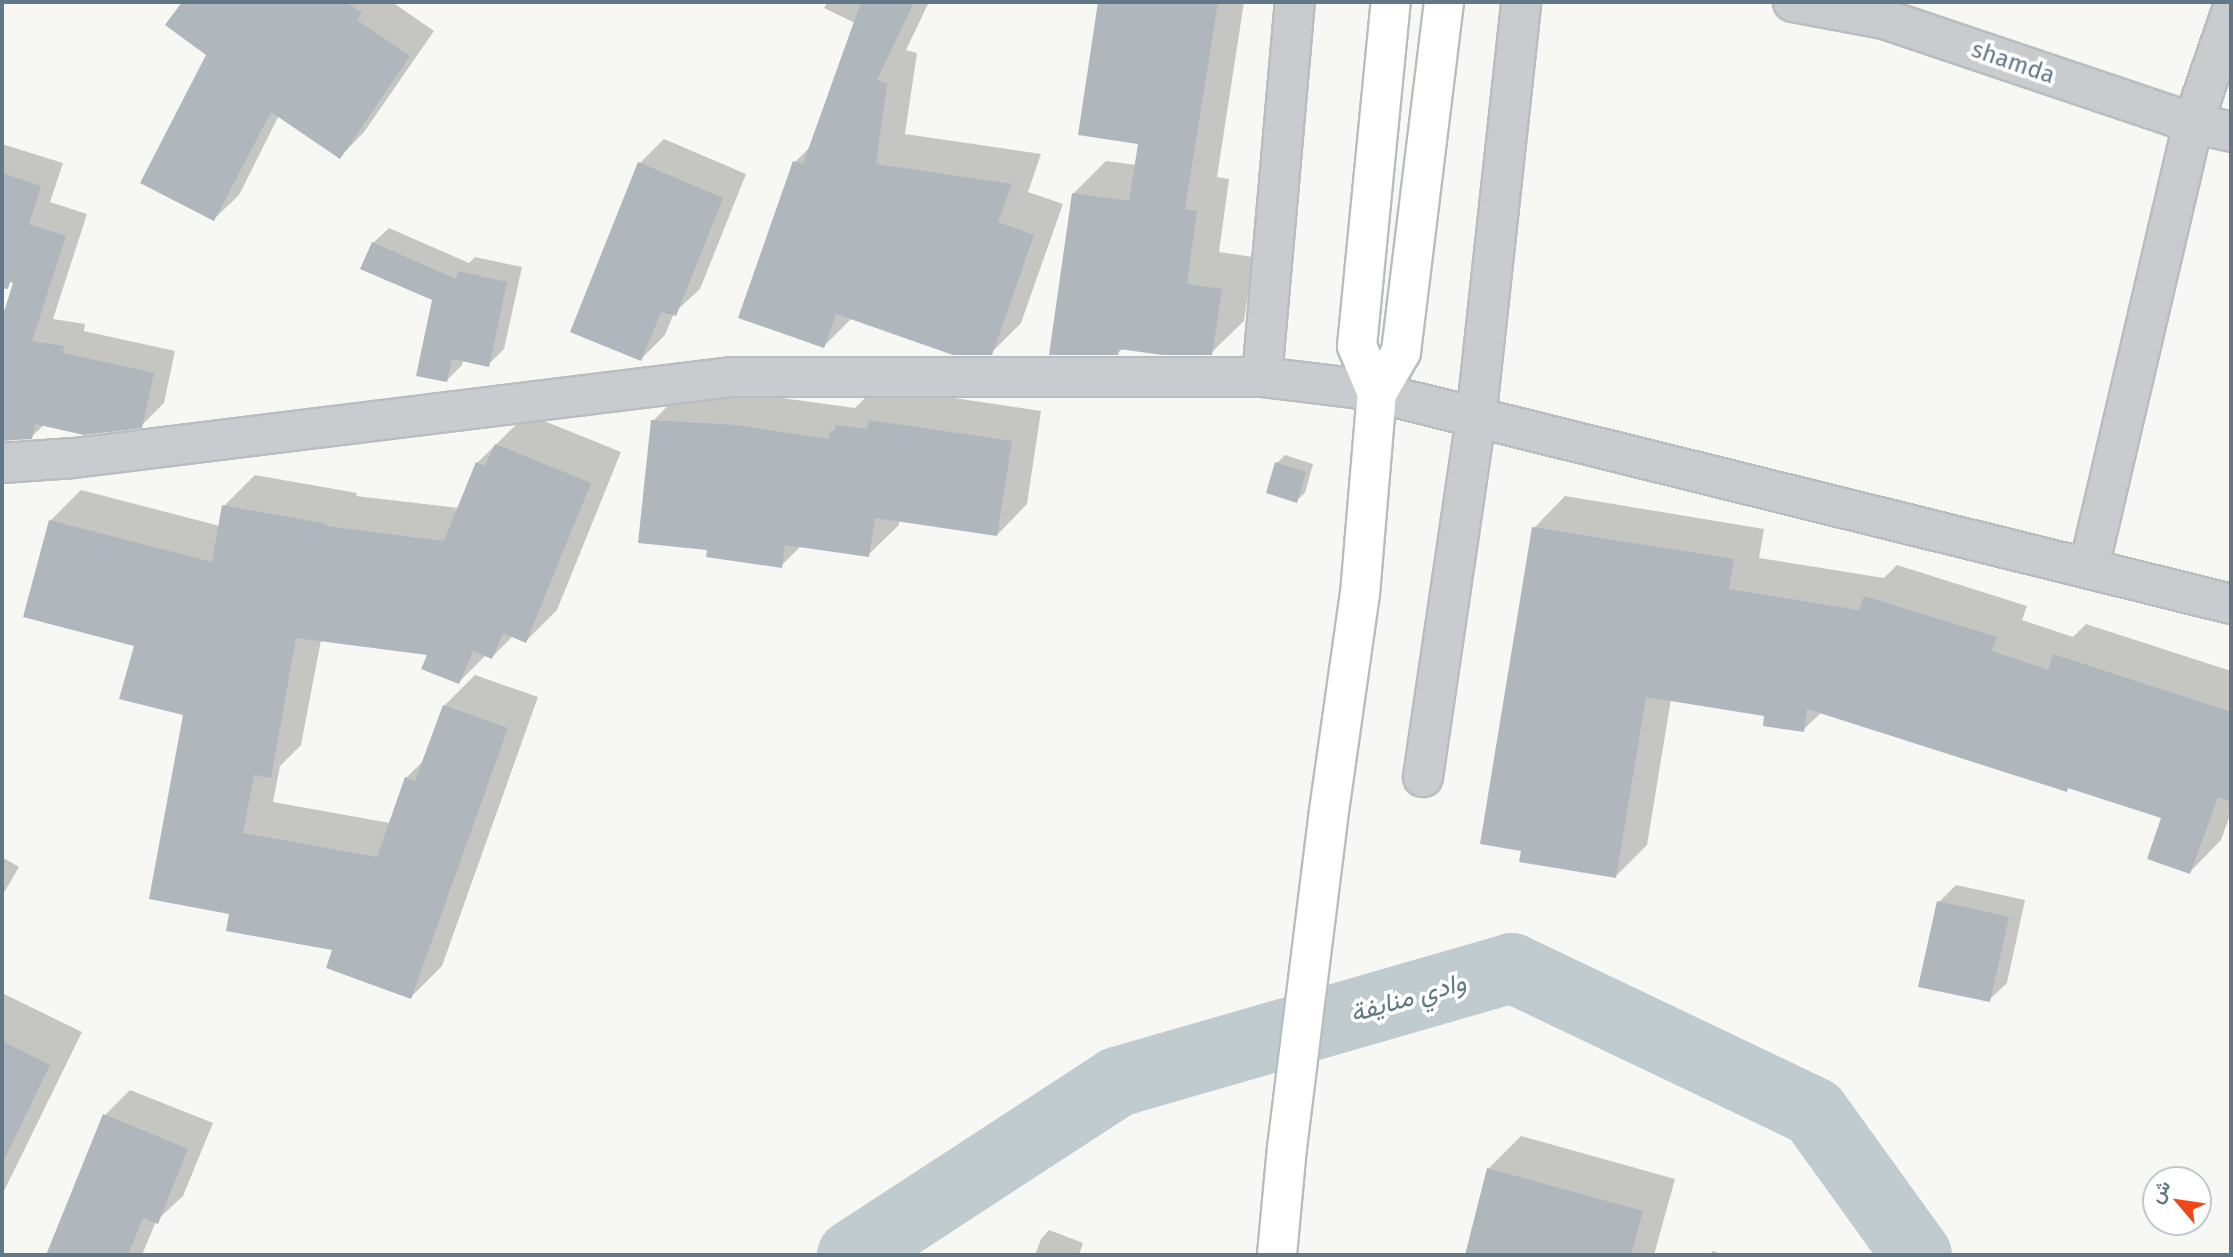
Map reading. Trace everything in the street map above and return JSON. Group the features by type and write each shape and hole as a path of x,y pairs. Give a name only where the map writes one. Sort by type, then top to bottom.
{"main road":[{"path":"1377,393 1357,346 1391,2"},
{"path":"1277,1255 1287,1148 1328,818 1360,594 1377,393 1401,352 1444,2"}],"street":[{"path":"1262,377 1295,2"},
{"path":"1423,777 1476,419 1521,2"},
{"name":"shamda","path":"1793,2 1887,10 2193,123 2231,132"},
{"path":"2089,567 2193,123 2231,13"},
{"path":"2,463 88,456 733,377 1262,377 1377,393 2231,604"}],"building":[{"path":"182,2 345,2 362,12 357,20 410,56 340,159 271,112 214,221 140,183 206,55 165,25"},
{"path":"861,2 914,2 877,80 887,84 876,164 1012,184 998,222 1034,235 992,355 953,355 836,314 824,348 738,318 793,161 803,164"},
{"path":"1098,2 1218,2 1185,209 1197,211 1187,284 1222,289 1212,355 1162,355 1119,349 1118,355 1049,355 1072,193 1129,201 1138,144 1078,135"},
{"path":"638,162 723,198 676,316 661,312 641,361 570,332"},
{"path":"2,173 41,186 29,224 66,236 32,341 64,346 63,353 154,373 142,428 84,435 35,424 32,439 2,441 2,318 13,283 10,282 8,289 2,288"},
{"path":"372,242 456,279 458,271 507,282 489,367 452,359 447,382 416,376 432,300 360,269"},
{"path":"651,420 736,425 828,439 830,431 834,431 836,425 867,429 869,420 1012,441 997,536 875,518 869,557 785,545 782,568 706,557 707,550 638,543"},
{"path":"495,444 591,483 526,643 503,633 492,659 473,651 459,684 421,669 427,655 296,638 271,778 254,775 243,833 377,857 405,777 415,781 443,705 508,728 411,999 326,968 332,950 226,931 229,914 149,899 183,715 119,699 134,646 23,617 49,520 212,562 222,505 327,524 326,526 444,541 476,462 485,466"},
{"path":"1275,462 1306,472 1297,503 1266,493"},
{"path":"1532,527 1734,559 1729,589 1859,610 1864,596 1997,637 1992,651 2048,670 2053,654 2231,712 2231,802 2218,797 2190,874 2147,859 2161,818 2068,788 2067,792 1807,709 1804,732 1763,726 1764,716 1646,697 1616,878 1519,862 1521,851 1480,844"},
{"path":"1937,901 2009,917 1990,1002 1918,987"},
{"path":"2,1041 50,1065 2,1164"},
{"path":"103,1114 188,1149 158,1224 143,1218 128,1255 46,1255"},
{"path":"1487,1168 1643,1211 1631,1255 1465,1255"}],"waterway":[{"name":"وادي منايفة","path":"852,1255 1117,1082 1512,968 1814,1112 1917,1255"}]}
